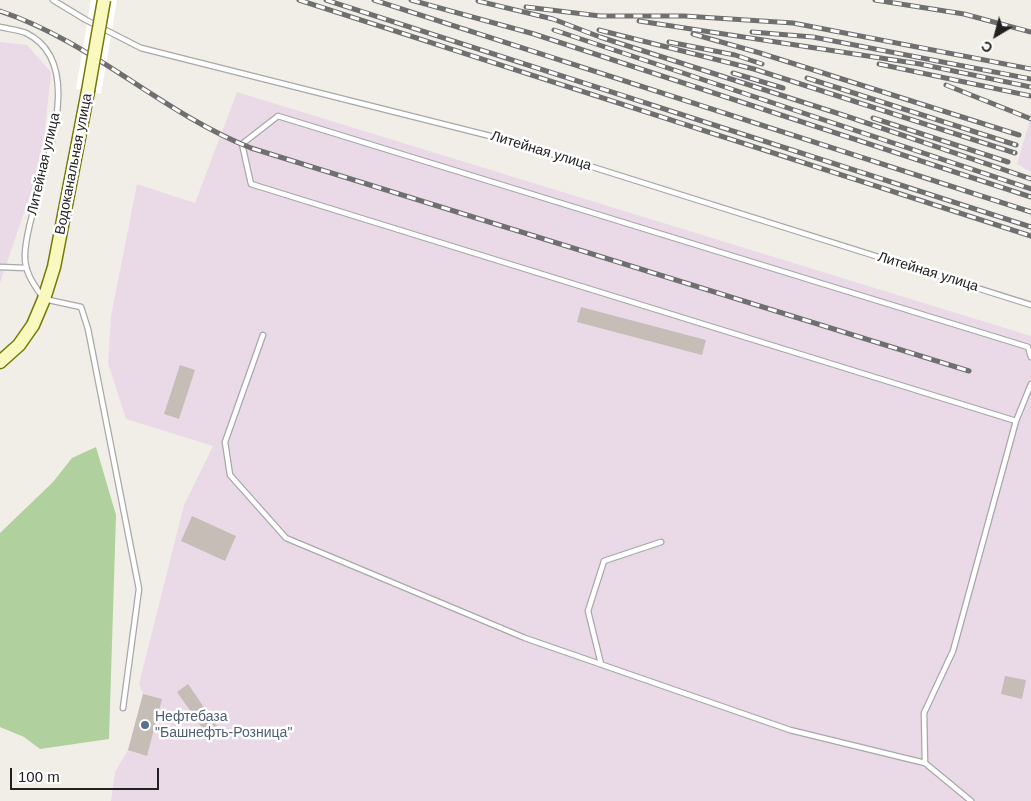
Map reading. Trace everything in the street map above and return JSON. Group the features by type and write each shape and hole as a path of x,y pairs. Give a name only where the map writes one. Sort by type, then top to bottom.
{"main road":[{"name":"Водоканальная улица","path":"0,362 19,345 33,326 54,267 104,0"}],"lane":[{"name":"Литейная улица","path":"53,0 86,20 141,48 510,141 1031,305"},
{"name":"Литейная улица","path":"0,28 25,32 40,42 51,56 57,74 57,115 31,219 25,255 26,268"},
{"path":"1016,421 251,184 242,144 278,116 1028,347 1031,357"},
{"path":"0,267 26,268 28,275 44,299 81,307 86,322 139,589 123,708"},
{"path":"263,335 225,442 230,475 286,538 525,638 790,730 925,763 971,801"},
{"path":"925,763 924,713 953,651 1016,421 1031,384"},
{"path":"601,664 588,611 604,560 661,542"}],"shaded area":[{"path":"0,42 27,45 51,72 42,160 0,283"},
{"path":"237,92 1031,336 1031,801 111,801 115,772 128,750 143,694 139,684 184,505 213,446 126,419 108,363 111,316 137,184 195,203"},
{"path":"1031,116 1031,172 1017,164"}],"green space":[{"path":"96,447 116,515 109,739 40,749 24,737 0,727 0,533 53,482 72,458"}],"pier":[{"path":"91,0 117,0 101,94 76,89"}],"building":[{"path":"581,307 706,340 702,355 577,322"},
{"path":"180,365 195,370 179,419 164,414"},
{"path":"192,516 236,536 225,561 181,541"},
{"path":"1005,676 1026,680 1022,699 1001,694"},
{"path":"188,684 221,732 210,739 177,692"},
{"name":"Нефтебаза \"Башнефть-Розница\"","path":"143,694 162,699 147,756 128,750"}],"railway":[{"path":"299,0 1031,236"},
{"path":"326,0 1031,227"},
{"path":"374,0 1031,212"},
{"path":"411,0 534,34 1031,197"},
{"path":"875,0 964,14 1031,32"},
{"path":"478,1 553,19 600,37 846,116 1031,179"},
{"path":"526,7 600,16 684,16 793,23 1031,69"},
{"path":"0,11 33,24 65,40 187,116 251,148 969,371"},
{"path":"639,21 920,64 1031,87"},
{"path":"554,30 1031,189"},
{"path":"599,30 754,69 1015,153"},
{"path":"752,32 813,37 1031,79"},
{"path":"693,34 760,53 1019,135"},
{"path":"669,42 735,55 762,64"},
{"path":"879,64 1031,96"},
{"path":"733,73 783,88"},
{"path":"807,78 1016,145"},
{"path":"946,85 1031,119"},
{"path":"873,118 1008,162"}],"place":[{"name":"Нефтебаза \"Башнефть-Розница\"","path":"145,725"}]}
